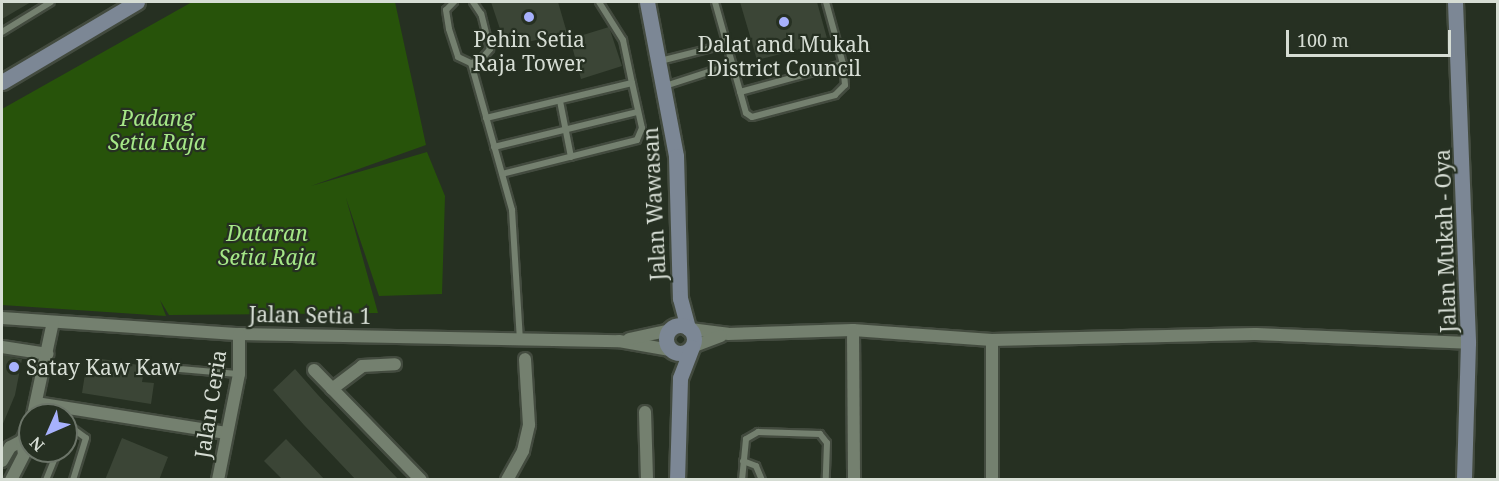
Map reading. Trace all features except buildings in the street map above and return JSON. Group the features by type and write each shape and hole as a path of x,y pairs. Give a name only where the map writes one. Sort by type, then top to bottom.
{"street":[{"path":"3,78 136,2"},
{"name":"Jalan Wawasan","path":"647,2 665,86 676,156 680,298 689,328"},
{"name":"Jalan Mukah - Oya","path":"1455,2 1468,343 1464,480"},
{"name":"Jalan Wawasan","path":"668,331 680,298"},
{"name":"Jalan Setia 1","path":"2,318 239,334 619,341 670,350"},
{"path":"36,403 53,322"},
{"path":"680,378 665,341 668,331 675,325 728,334 853,330 992,340 1256,334 1468,343"},
{"path":"677,480 680,378 694,340 689,328"},
{"path":"853,330 854,480"},
{"name":"Jalan Setia 1","path":"619,341 668,331"},
{"name":"Jalan Ceria","path":"218,480 239,374 239,334"},
{"path":"670,350 684,353 692,347 728,334"},
{"path":"992,340 992,480"},
{"path":"2,347 47,354"},
{"path":"507,480 523,451 529,425 525,359"},
{"path":"332,389 362,366 395,364"},
{"path":"314,370 421,480"},
{"path":"645,412 646,480"},
{"path":"78,414 227,433"},
{"path":"2,461 6,445"},
{"path":"11,480 18,461"}],"lane":[{"path":"2,32 51,2"},
{"path":"454,2 446,10 449,29 458,57 471,63 480,61 490,49 481,15 473,2"},
{"path":"502,174 637,140 642,134 623,40 599,2"},
{"path":"715,2 746,113 752,117 835,95 845,85 843,64 825,2"},
{"path":"660,61 727,44"},
{"path":"471,63 515,229 520,339"},
{"path":"665,86 733,64"},
{"path":"740,92 843,64"},
{"path":"486,118 632,83"},
{"path":"560,101 571,157"},
{"path":"495,147 638,112"},
{"path":"157,367 239,374"},
{"path":"73,480 86,438 78,432"},
{"path":"742,480 744,445 750,434 820,434 827,443 826,480"},
{"path":"743,461 759,469 762,480"},
{"path":"46,480 53,463"}],"green space":[{"name":"Padang Setia Raja","path":"192,2 395,2 426,145 311,186 427,152 445,196 442,294 379,296 346,198 378,313 169,315 160,300 166,316 2,305 2,109"}],"place":[{"name":"Pehin Setia Raja Tower","path":"529,17"},
{"name":"Dalat and Mukah District Council","path":"784,22"},
{"name":"Satay Kaw Kaw","path":"14,367"}],"park label":[{"name":"Dataran Setia Raja","path":"267,245"}]}
